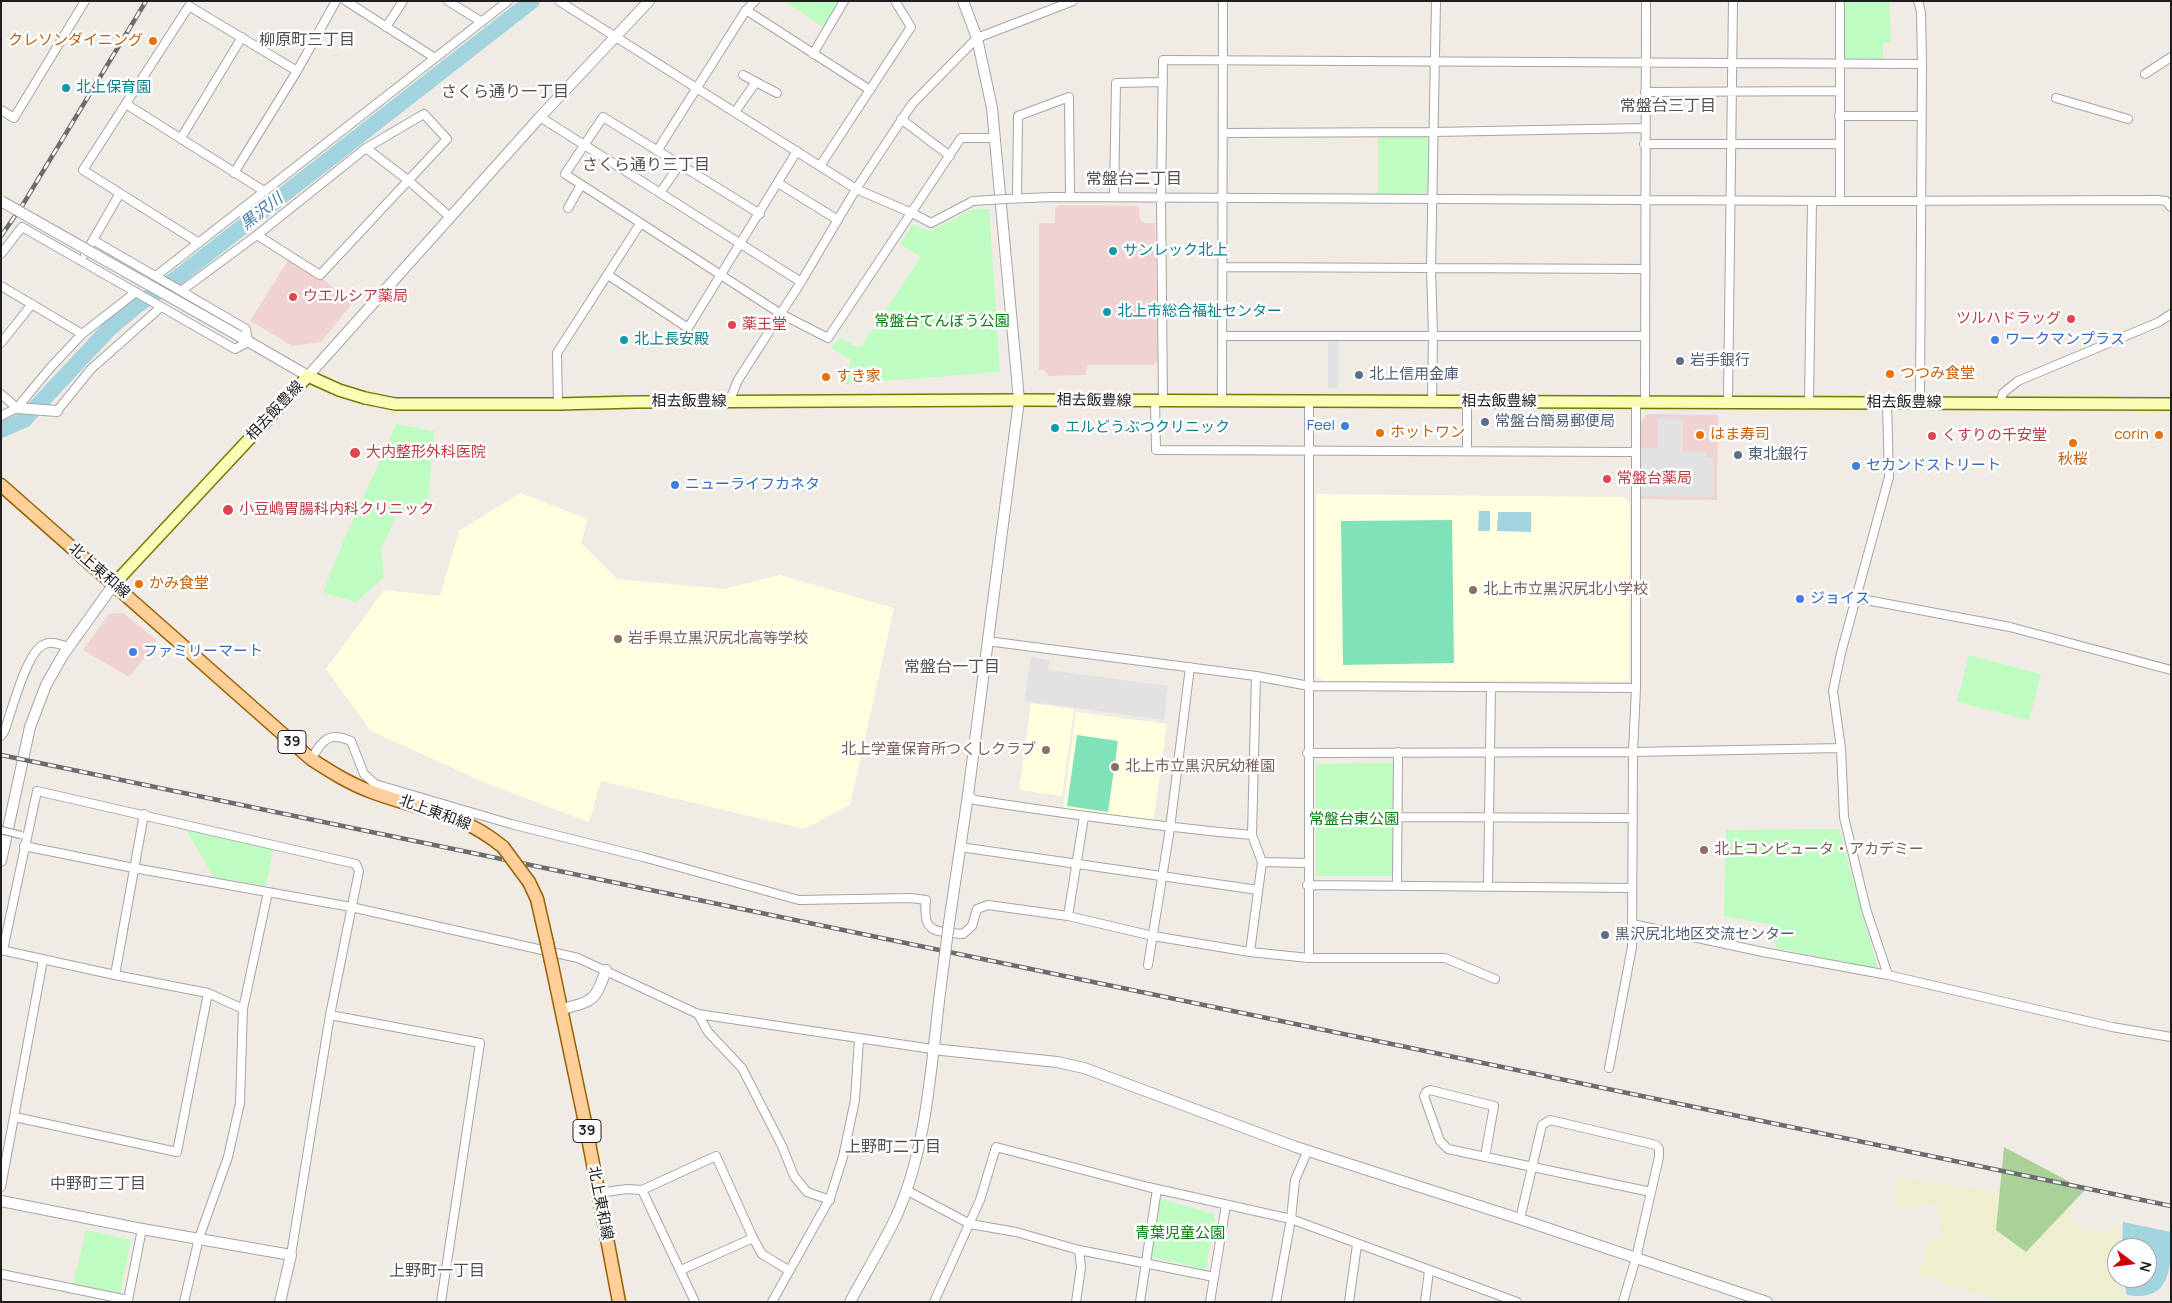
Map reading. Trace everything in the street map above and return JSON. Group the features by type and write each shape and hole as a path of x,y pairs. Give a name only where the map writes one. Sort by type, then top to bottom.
{"main road":[{"name":"相去飯豊線","path":"114,584 308,376 348,393 395,404 1019,400 2171,404"},
{"name":"北上東和線","path":"1,485 311,759 336,776 354,785 374,793 440,812 470,824 502,847 529,882 537,899 562,1009 618,1302"}],"street":[{"path":"1,110 14,118 85,1"},
{"path":"234,173 297,71 336,1"},
{"path":"346,1 435,58"},
{"path":"386,27 403,1"},
{"path":"448,1 482,22"},
{"path":"156,276 508,1"},
{"path":"559,1 856,190 912,213 931,223 974,201 1070,197 1729,201 2166,200 2171,207"},
{"path":"1,201 308,376 540,117 649,1"},
{"path":"658,151 746,10 755,1"},
{"path":"813,54 844,1"},
{"path":"820,166 911,27 894,1"},
{"path":"850,1302 896,1217 906,1190 923,1126 1019,400 992,108 978,38 964,1"},
{"path":"1047,1 1050,10"},
{"path":"729,402 738,380 782,314 856,190 912,104 978,38 1073,1"},
{"path":"1222,401 1223,1"},
{"path":"1432,402 1432,199 1436,1"},
{"path":"1609,1068 1632,947 1633,752 1636,688 1636,452 1645,336 1646,200 1644,128 1646,1"},
{"path":"1728,402 1729,201 1733,1"},
{"path":"1840,1 1840,201"},
{"path":"1918,1 1921,12 1922,64 1920,403"},
{"path":"199,243 83,170 189,6 297,71"},
{"path":"746,10 870,90"},
{"path":"181,138 242,37"},
{"path":"2145,74 2171,57"},
{"path":"1636,452 1156,450 1159,401 1163,60 1222,62 1922,64"},
{"path":"743,75 776,92"},
{"path":"736,112 756,82"},
{"path":"1114,197 1116,83 1163,82"},
{"path":"1645,92 1840,91"},
{"path":"1017,198 1018,116 1069,97 1070,197"},
{"path":"2056,98 2128,118"},
{"path":"126,104 264,191"},
{"path":"181,291 257,235 366,148 424,114 447,139 320,275 257,235"},
{"path":"760,214 603,116 565,174 721,276 782,314 828,338 961,138 994,138"},
{"path":"1839,116 1921,116"},
{"path":"540,117 801,282"},
{"path":"902,119 950,156"},
{"path":"1223,132 1433,132 1644,128"},
{"path":"1644,144 1840,144"},
{"path":"366,148 409,181 450,217"},
{"path":"608,275 688,328 760,214 797,151"},
{"path":"660,193 680,164"},
{"path":"778,183 838,220"},
{"path":"568,208 581,185"},
{"path":"82,261 120,193"},
{"path":"1809,403 1812,201"},
{"path":"558,404 557,353 640,224"},
{"path":"1,254 22,227 235,349 248,342"},
{"path":"93,240 246,328 248,342"},
{"path":"1223,267 1644,269"},
{"path":"1,286 82,334"},
{"path":"1,416 17,408 50,368 82,334 136,292"},
{"path":"1,343 32,304"},
{"path":"1,394 17,408 57,411 91,368 161,307"},
{"path":"2000,404 2003,393 2018,381 2159,322 2171,314"},
{"path":"1222,336 1645,336"},
{"path":"1309,401 1307,863 1309,958"},
{"path":"1467,402 1467,451"},
{"path":"1887,403 1889,477 1833,691 1841,748 1844,818 1866,909 1888,975"},
{"path":"1,860 30,726 46,685 69,647 114,584"},
{"path":"1856,598 2010,627 2171,670"},
{"path":"987,641 1256,676 1309,686 1636,688"},
{"path":"1,736 5,730 26,671 38,648 52,642 69,647"},
{"path":"1148,965 1170,828 1190,667"},
{"path":"1250,952 1262,862 1252,835 1256,676"},
{"path":"1488,885 1488,752 1491,687"},
{"path":"311,759 321,743 329,737 341,737 351,741 364,774 375,784 511,824 643,857 799,900 911,898 926,900 924,916 926,924 935,932 963,934 972,926 977,909 988,905 1068,916 1152,936 1250,952 1309,958 1445,958 1495,979"},
{"path":"1308,753 1633,752 1841,748"},
{"path":"1397,884 1398,752"},
{"path":"243,1009 208,992 115,975 2,950 37,791 356,864 359,871 330,1015 291,1255 280,1302"},
{"path":"968,795 975,800 1084,816 1170,828 1252,835"},
{"path":"115,975 144,814"},
{"path":"1068,916 1084,816"},
{"path":"1398,817 1632,818"},
{"path":"1,830 21,835"},
{"path":"24,846 351,907 578,958 698,1014 859,1039 932,1049 1057,1062 1084,1068 1308,1150 1767,1302"},
{"path":"960,848 1258,890"},
{"path":"1262,862 1307,863"},
{"path":"1308,885 1397,884 1632,888"},
{"path":"184,1302 198,1238 228,1157 240,1103 243,1009 268,892"},
{"path":"1632,924 1791,958 1888,975 2112,1027 2171,1038"},
{"path":"1,1187 44,960"},
{"path":"562,1009 590,1001 599,991 606,970"},
{"path":"15,1117 177,1152 208,992"},
{"path":"698,1014 708,1032 742,1068 782,1146 794,1176 807,1192 830,1200"},
{"path":"330,1015 480,1043 441,1302"},
{"path":"772,1302 788,1270 830,1200 843,1156 855,1100 859,1039"},
{"path":"1485,1157 1494,1106 1430,1090 1426,1092 1424,1096 1440,1142 1448,1150 1485,1157 1533,1166 1651,1192"},
{"path":"1520,1219 1542,1125 1550,1120 1656,1145 1659,1149 1659,1157 1624,1302"},
{"path":"934,1302 980,1200 996,1147 1157,1189 1291,1219 1357,1245 1516,1302"},
{"path":"1276,1302 1291,1219 1295,1180 1308,1150"},
{"path":"598,1194 627,1189 642,1190 716,1156 762,1254 788,1270"},
{"path":"1140,1302 1157,1189"},
{"path":"642,1190 695,1302"},
{"path":"906,1190 970,1224 1016,1232 1079,1250 1214,1277"},
{"path":"1,1201 142,1229 291,1255"},
{"path":"1210,1302 1226,1205"},
{"path":"1,1274 128,1300 142,1229"},
{"path":"680,1270 753,1238"},
{"path":"1349,1302 1357,1245"},
{"path":"1076,1302 1081,1266 1079,1250"},
{"path":"1425,1302 1429,1271"}],"shaded area":[{"path":"1059,205 1139,206 1140,219 1144,223 1155,223 1158,360 1154,365 1087,365 1086,375 1049,376 1044,370 1039,370 1039,223 1055,223 1055,209"},
{"path":"289,259 327,282 351,305 321,342 293,346 250,321"},
{"path":"1338,341 1338,388 1328,388 1328,342"},
{"path":"1647,414 1718,415 1717,500 1639,499 1640,422"},
{"path":"1658,418 1683,419 1683,452 1707,452 1707,457 1714,457 1714,497 1641,496 1641,448 1658,448"},
{"name":"岩手県立黒沢尻北高等学校","path":"520,493 588,519 581,543 617,579 724,589 780,575 894,608 850,805 804,829 601,781 589,822 483,782 371,731 326,669 384,590 440,596 459,531"},
{"name":"北上市立黒沢尻北小学校","path":"1316,494 1624,497 1630,504 1629,681 1324,681 1316,676"},
{"path":"123,613 155,639 156,643 129,677 83,650 109,614"},
{"path":"1031,657 1049,660 1048,670 1168,686 1164,720 1024,701"},
{"name":"北上学童保育所つくしクラブ","path":"1031,703 1074,709 1062,796 1019,790"},
{"name":"北上市立黒沢尻幼稚園","path":"1076,712 1167,724 1153,824 1063,809"},
{"path":"1897,1178 1970,1188 2073,1209 2074,1227 2101,1233 2119,1224 2118,1238 2107,1238 2107,1288 2118,1288 2121,1295 2130,1302 2004,1302 1918,1274 1930,1236 1942,1239 1937,1204 1895,1207"}],"green space":[{"path":"784,1 840,1 823,27"},
{"path":"1845,1 1889,1 1891,43 1883,43 1883,60 1844,60"},
{"path":"1378,135 1430,136 1428,193 1378,194"},
{"name":"常盤台てんぼう公園","path":"973,209 989,209 1000,372 844,384 851,360 831,348 839,338 860,348 921,257 900,244 912,225 931,231"},
{"path":"396,424 434,431 427,509 398,512 381,550 384,577 356,602 323,593 340,550"},
{"path":"1452,520 1454,663 1343,665 1341,521"},
{"path":"1969,655 2041,674 2029,720 1957,702"},
{"path":"1077,735 1118,741 1108,812 1067,806"},
{"name":"常盤台東公園","path":"1393,763 1393,876 1316,876 1316,764"},
{"path":"189,824 275,841 266,886 214,877 188,833"},
{"path":"1839,829 1878,969 1777,948 1768,924 1724,916 1726,830"},
{"path":"2004,1147 2085,1190 2026,1252 1996,1230"},
{"name":"青葉児童公園","path":"1154,1197 1215,1214 1206,1270 1145,1255"},
{"path":"86,1230 131,1240 120,1295 73,1284"}],"water":[{"path":"1479,511 1490,511 1490,531 1478,531"},
{"path":"1498,512 1531,512 1531,532 1497,531"},
{"path":"2123,1222 2171,1232 2169,1269 2161,1288 2153,1293 2142,1296 2127,1295 2125,1288 2157,1288 2157,1238 2122,1238"}],"waterway":[{"name":"黒沢川","path":"1,430 24,420 110,328 135,307 178,277 532,1"}],"railway":[{"path":"1,236 22,206 146,1"},
{"path":"1,755 2171,1206"}],"place":[{"name":"クレソンダイニング","path":"153,41"},
{"name":"北上保育園","path":"66,88"},
{"name":"サンレック北上","path":"1113,251"},
{"name":"ウエルシア薬局","path":"293,297"},
{"name":"北上市総合福祉センター","path":"1107,312"},
{"name":"ツルハドラッグ","path":"2071,319"},
{"name":"薬王堂","path":"732,325"},
{"name":"北上長安殿","path":"624,340"},
{"name":"ワークマンプラス","path":"1995,340"},
{"name":"岩手銀行","path":"1680,361"},
{"name":"つつみ食堂","path":"1890,374"},
{"name":"北上信用金庫","path":"1359,375"},
{"name":"すき家","path":"826,377"},
{"name":"常盤台簡易郵便局","path":"1485,422"},
{"name":"Feel","path":"1345,426"},
{"name":"エルどうぶつクリニック","path":"1055,428"},
{"name":"ホットワン","path":"1380,433"},
{"name":"はま寿司","path":"1700,435"},
{"name":"corin","path":"2159,435"},
{"name":"くすりの千安堂","path":"1932,436"},
{"name":"秋桜","path":"2073,443"},
{"name":"大内整形外科医院","path":"355,453"},
{"name":"東北銀行","path":"1738,455"},
{"name":"セカンドストリート","path":"1856,466"},
{"name":"常盤台薬局","path":"1607,479"},
{"name":"ニューライフカネタ","path":"675,485"},
{"name":"小豆嶋胃腸科内科クリニック","path":"228,510"},
{"name":"かみ食堂","path":"139,584"},
{"name":"北上市立黒沢尻北小学校","path":"1473,590"},
{"name":"ジョイス","path":"1800,599"},
{"name":"岩手県立黒沢尻北高等学校","path":"618,639"},
{"name":"ファミリーマート","path":"133,652"},
{"name":"北上学童保育所つくしクラブ","path":"1046,750"},
{"name":"北上市立黒沢尻幼稚園","path":"1115,767"},
{"name":"北上コンピュータ・アカデミー","path":"1704,850"},
{"name":"黒沢尻北地区交流センター","path":"1605,935"}],"district":[{"name":"柳原町三丁目","path":"307,41"},
{"name":"さくら通り一丁目","path":"505,93"},
{"name":"常盤台三丁目","path":"1668,107"},
{"name":"さくら通り三丁目","path":"646,166"},
{"name":"常盤台二丁目","path":"1134,180"},
{"name":"常盤台一丁目","path":"952,668"},
{"name":"上野町二丁目","path":"893,1148"},
{"name":"中野町三丁目","path":"98,1185"},
{"name":"上野町一丁目","path":"437,1272"}]}
